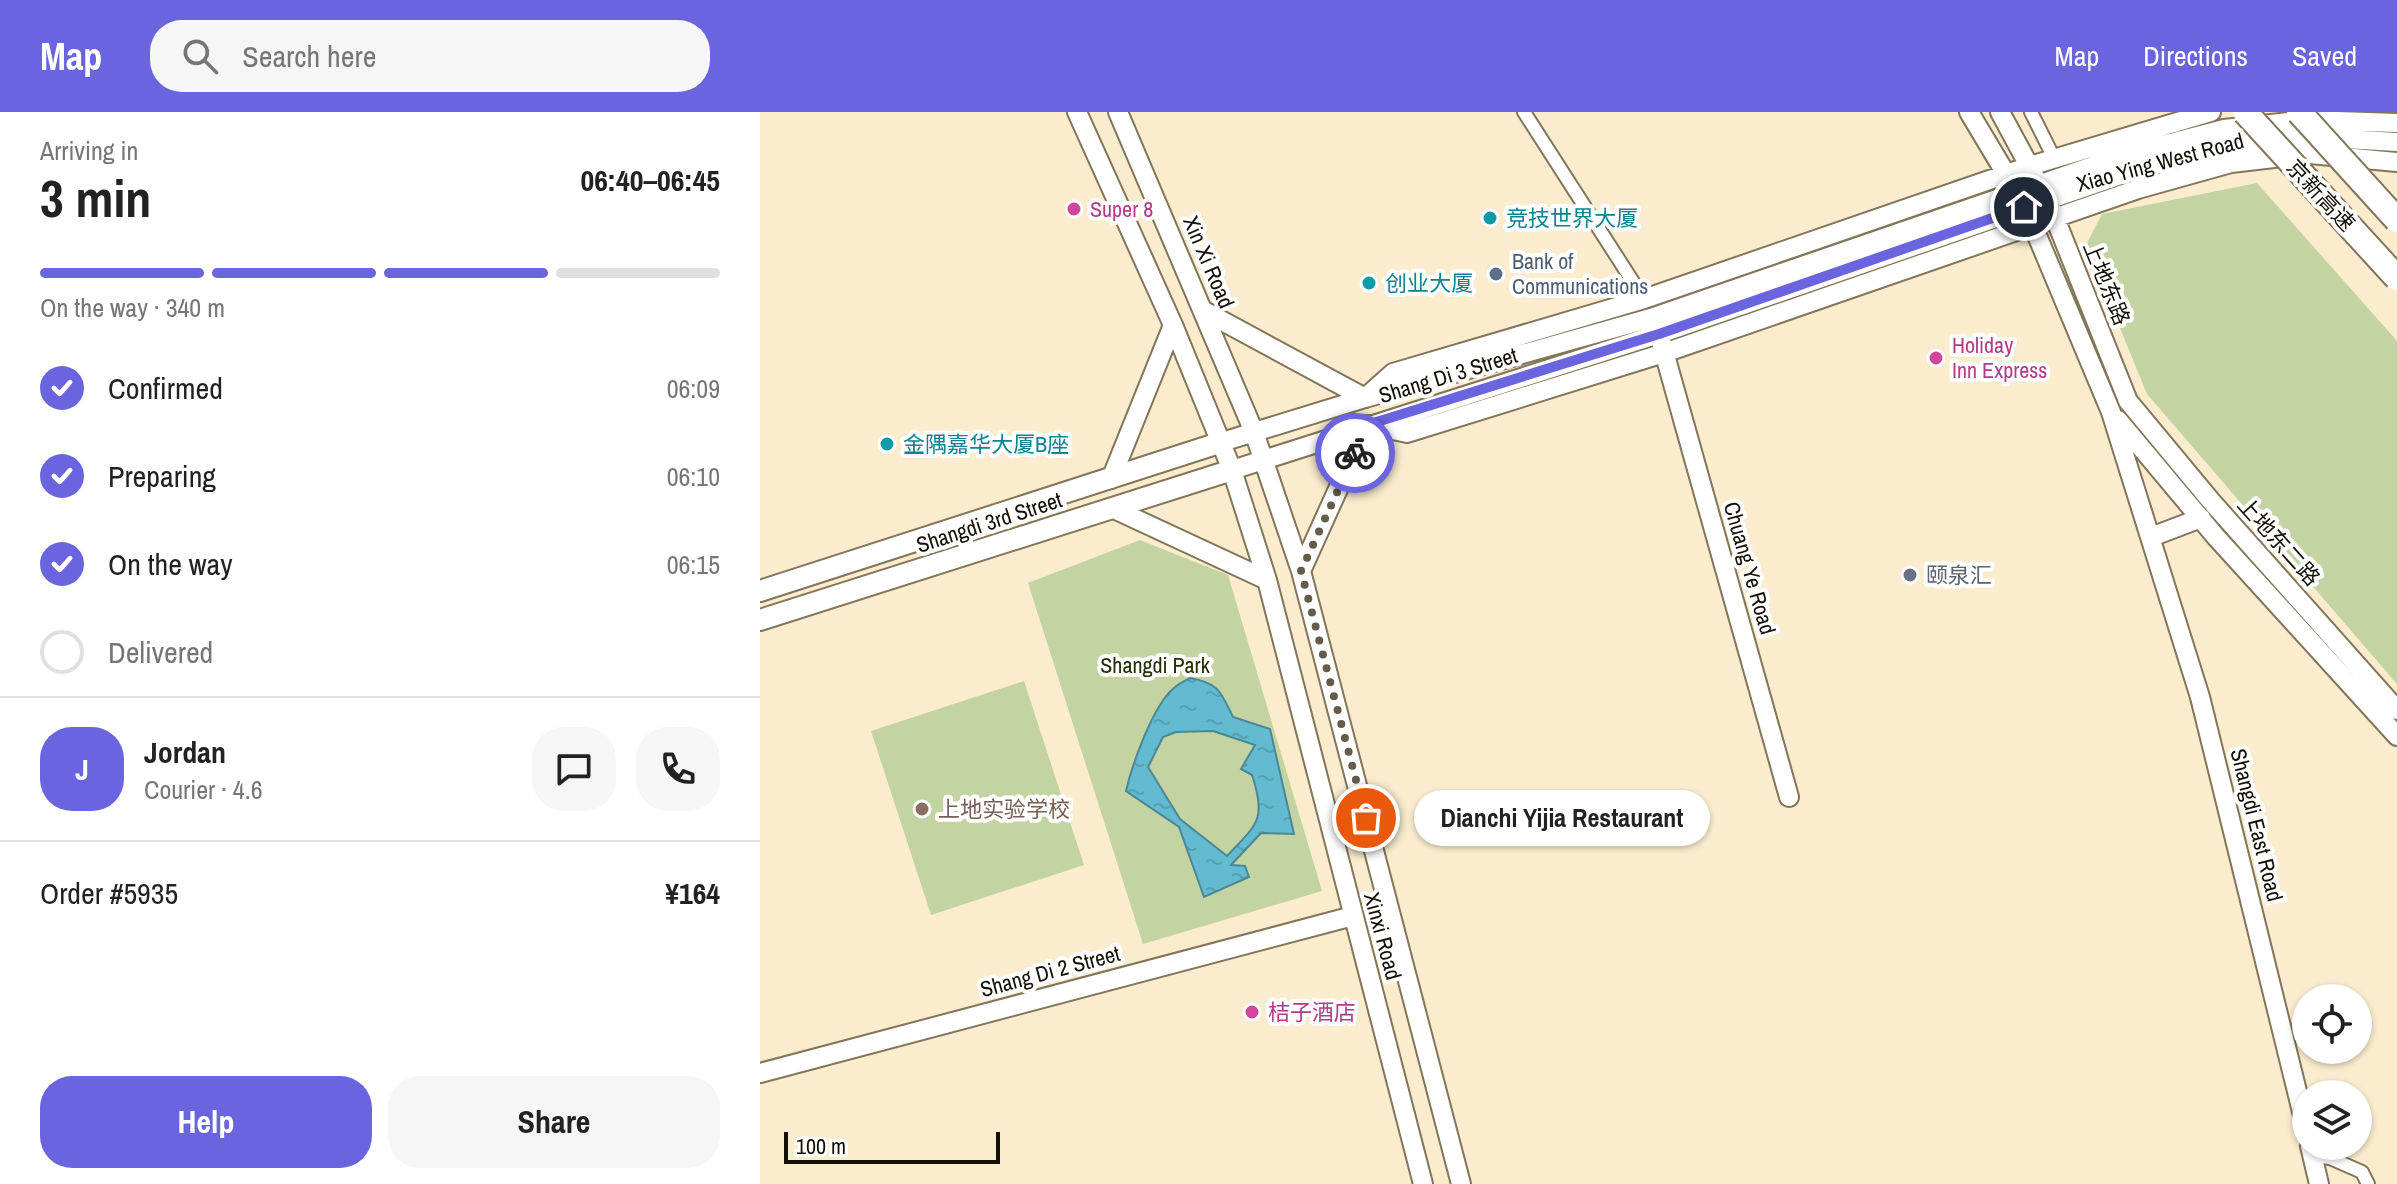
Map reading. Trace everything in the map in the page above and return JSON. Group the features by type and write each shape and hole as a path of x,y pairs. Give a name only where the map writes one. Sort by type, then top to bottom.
{"highway":[{"name":"京新高速","path":"2245,112 2397,278"},
{"name":"京新高速","path":"2299,112 2397,220"}],"main road":[{"name":"Shangdi 3rd Street","path":"760,591 1222,442"},
{"name":"Shangdi 3rd Street","path":"760,620 1232,470"}],"street":[{"path":"1077,112 1173,325 1111,479"},
{"name":"Xin Xi Road","path":"1118,112 1204,311 1263,459"},
{"path":"1524,112 1644,299"},
{"path":"1969,112 2033,224 2111,412 2201,518 2397,736"},
{"path":"2000,112 2038,183 2015,191"},
{"path":"2031,112 2054,158"},
{"name":"Xiao Ying West Road","path":"2038,183 2054,158 2211,112"},
{"name":"Xiao Ying West Road","path":"2015,191 2125,155 2224,129 2308,120 2397,123"},
{"name":"Xiao Ying West Road","path":"2038,183 2135,170 2228,145 2309,137 2397,142"},
{"name":"Xiao Ying West Road","path":"2033,224 2138,189 2231,163 2310,154 2397,162"},
{"name":"上地东路","path":"2038,183 2128,401"},
{"name":"Shang Di 3 Street","path":"1365,398 1393,373 2015,191"},
{"name":"Shang Di 3 Street","path":"1367,425 1407,433 2015,191"},
{"name":"Shang Di 3 Street","path":"1222,442 1365,398 1658,335 2033,224"},
{"name":"Chuang Ye Road","path":"1644,299 1658,335 1789,797"},
{"path":"1204,311 1365,398"},
{"name":"Xinxi Road","path":"1173,325 1222,442 1267,580 1423,1184"},
{"path":"2111,412 2128,401"},
{"name":"上地东二路","path":"2128,401 2211,501 2397,710"},
{"name":"Shangdi East Road","path":"2111,412 2200,697 2294,1080"},
{"path":"1232,470 1367,425"},
{"path":"1301,571 1367,425"},
{"name":"Xinxi Road","path":"1263,459 1301,571 1461,1184"},
{"path":"1112,508 1267,580"},
{"path":"2151,537 2201,518"},
{"name":"Shang Di 2 Street","path":"760,1073 1353,916"},
{"path":"2313,1160 2319,1184"},
{"path":"2335,1160 2362,1172 2368,1184"}],"green space":[{"path":"2257,183 2397,341 2397,684 2147,394 2086,245 2102,214"},
{"name":"Shangdi Park","path":"1140,540 1228,575 1322,891 1143,944 1028,583"},
{"path":"1024,681 1084,865 931,915 871,731"}],"water":[{"path":"1190,678 1218,690 1233,717 1270,729 1294,834 1261,833 1231,865 1245,866 1249,877 1204,897 1179,827 1126,791 1138,751 1158,708 1174,688","holes":["1213,731 1255,745 1241,769 1252,775 1259,812 1252,828 1227,856 1180,819 1148,767 1163,737 1176,732"]}],"way so far":[{"path":"1355,453 1301,571 1366,818"}],"place":[{"name":"Super 8","path":"1074,209"},
{"name":"竞技世界大厦","path":"1490,218"},
{"name":"Bank of Communications","path":"1496,274"},
{"name":"创业大厦","path":"1369,283"},
{"name":"Holiday Inn Express","path":"1936,358"},
{"name":"金隅嘉华大厦B座","path":"887,444"},
{"name":"颐泉汇","path":"1910,575"},
{"name":"上地实验学校","path":"922,809"},
{"name":"Dianchi Yijia Restaurant","path":"1366,818"},
{"name":"桔子酒店","path":"1252,1012"}],"route":[{"path":"1355,453 1367,425 1659,334 2024,207"}]}
